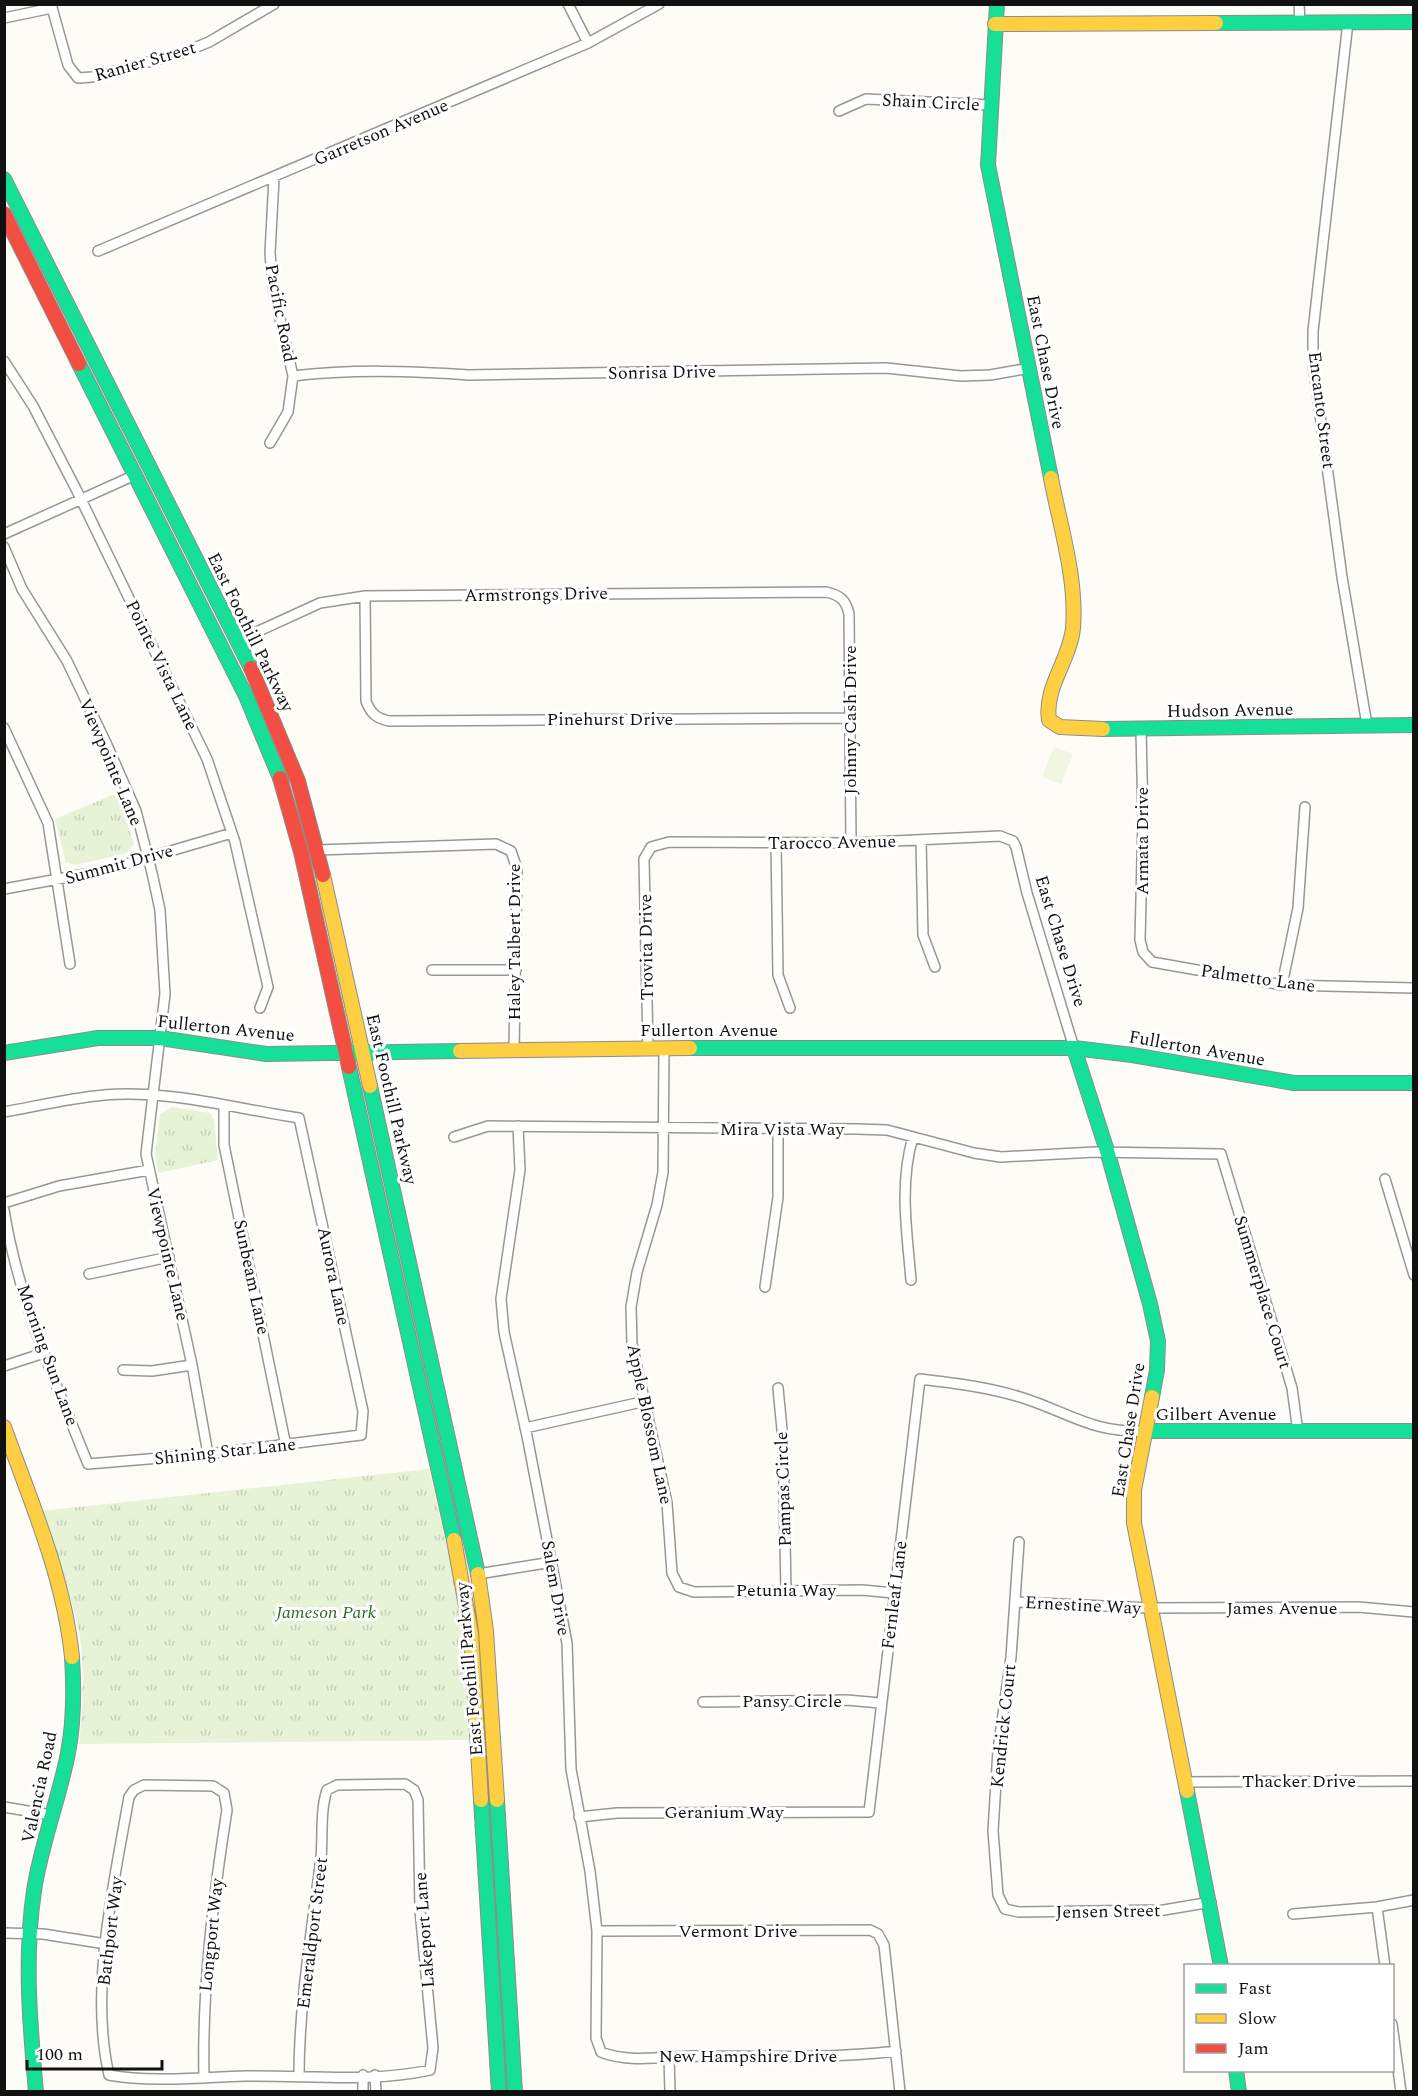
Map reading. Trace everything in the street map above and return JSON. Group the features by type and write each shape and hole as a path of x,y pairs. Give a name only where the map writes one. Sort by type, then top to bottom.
{"main road":[{"name":"East Chase Drive","path":"997,4 988,165 1030,368 1075,613 1072,639 1063,668 1046,704 1049,720"},
{"path":"995,24 1413,22"},
{"name":"East Foothill Parkway","path":"4,179 237,641 280,734 298,781 317,850 478,1574 489,1666 515,2091"},
{"name":"East Foothill Parkway","path":"4,214 246,696 280,777 301,852 460,1565 471,1633 499,2091"},
{"name":"Hudson Avenue","path":"1049,720 1060,727 1141,730 1413,725"},
{"name":"Fullerton Avenue","path":"4,1053 98,1038 160,1038 266,1054 648,1048 1074,1048 1132,1055 1294,1083 1413,1083"},
{"name":"East Chase Drive","path":"1074,1048 1108,1154 1150,1304 1158,1341 1157,1370 1134,1490 1134,1523 1211,1902 1221,1964"},
{"name":"Valencia Road","path":"4,1427 60,1591 72,1656 73,1703 67,1761 51,1815 35,1889 29,1934 31,2031 36,2091"},
{"name":"Gilbert Avenue","path":"1145,1431 1413,1431"},
{"path":"1236,2072 1239,2091"}],"street":[{"name":"Ranier Street","path":"52,6 68,65 78,78 92,77 182,53 239,27 274,4"},
{"path":"568,4 588,43"},
{"name":"Garretson Avenue","path":"98,251 588,43 658,4"},
{"path":"1299,4 1300,22"},
{"path":"4,18 52,6"},
{"name":"Encanto Street","path":"1348,22 1313,331 1313,363 1342,577 1367,725"},
{"name":"Shain Circle","path":"839,111 866,99 990,105"},
{"name":"Pacific Road","path":"270,443 288,412 293,376 272,276 270,254 274,178"},
{"name":"Pointe Vista Lane","path":"4,361 33,406 82,501 207,759 232,833 267,987 260,1008"},
{"name":"Sonrisa Drive","path":"293,376 328,372 406,370 469,375 886,368 961,376 990,375 1030,368"},
{"path":"4,534 82,501 135,475"},
{"name":"Viewpointe Lane","path":"4,548 22,589 67,661 108,745 136,811 160,910 165,994 146,1154 192,1365 208,1454"},
{"name":"Armstrongs Drive","path":"237,641 320,603 365,596 826,592 843,599"},
{"name":"Pinehurst Drive","path":"365,596 366,701 371,713 389,721 850,717"},
{"name":"Johnny Cash Drive","path":"843,599 849,614 851,843"},
{"path":"4,728 48,823 70,964"},
{"name":"Armata Drive","path":"1141,730 1143,952"},
{"path":"1282,985 1298,908 1305,807"},
{"name":"Summit Drive","path":"4,889 58,880 148,858 232,833"},
{"name":"Tarocco Avenue","path":"651,847 669,842 851,843 1000,836 1013,841"},
{"path":"921,840 923,935 935,967"},
{"name":"East Chase Drive","path":"1013,841 1074,1048"},
{"path":"776,842 778,975 790,1008"},
{"name":"Haley Talbert Drive","path":"317,850 357,847 504,845 516,859 517,869 514,918 516,970 514,1051"},
{"name":"Trovita Drive","path":"648,1048 644,859 651,847"},
{"name":"Palmetto Lane","path":"1143,952 1152,962 1282,985 1413,988"},
{"path":"432,970 516,970"},
{"name":"Apple Blossom Lane","path":"664,1048 663,1172 657,1204 637,1272 631,1307 632,1344 668,1503 672,1573 679,1587"},
{"path":"4,1112 104,1095 154,1095 224,1107"},
{"name":"Aurora Lane","path":"224,1107 299,1118 363,1411 361,1435"},
{"name":"Sunbeam Lane","path":"224,1107 224,1145 286,1446"},
{"name":"Mira Vista Way","path":"454,1137 488,1126 887,1130 1001,1157 1221,1154"},
{"name":"Salem Drive","path":"518,1126 519,1170 501,1299 504,1332 567,1643 571,1769 590,1871 597,1931 596,2038 601,2052"},
{"path":"765,1287 778,1197 778,1129"},
{"path":"911,1280 904,1200 906,1162 913,1137"},
{"name":"Summerplace Court","path":"1221,1154 1292,1388 1298,1432"},
{"path":"4,1203 59,1186 148,1170"},
{"path":"1384,1179 1413,1275"},
{"name":"Morning Sun Lane","path":"4,1210 10,1244 44,1353 88,1464"},
{"path":"89,1274 169,1257"},
{"path":"4,1366 44,1353"},
{"path":"123,1370 152,1371 192,1365"},
{"name":"Gilbert Avenue","path":"920,1379 979,1385 1023,1398 1078,1422 1118,1432 1145,1431"},
{"name":"Fernleaf Lane","path":"869,1812 880,1703 920,1379"},
{"name":"Pampas Circle","path":"778,1388 783,1440 786,1591"},
{"path":"525,1428 646,1401"},
{"name":"Shining Star Lane","path":"88,1464 286,1446 361,1435"},
{"name":"Kendrick Court","path":"1005,1909 998,1894 993,1831 998,1750 1011,1657 1019,1542"},
{"path":"478,1574 552,1562"},
{"name":"Petunia Way","path":"679,1587 694,1592 894,1593"},
{"name":"Ernestine Way","path":"1015,1602 1150,1608"},
{"name":"James Avenue","path":"1150,1608 1358,1607 1413,1612"},
{"name":"Pansy Circle","path":"703,1702 880,1703"},
{"name":"Thacker Drive","path":"1185,1782 1413,1780"},
{"name":"Lakeport Lane","path":"327,1790 337,1785 405,1784 414,1790 418,1800 420,1910 433,2048 430,2070 407,2075 375,2075"},
{"name":"Longport Way","path":"134,1790 144,1785 213,1786 224,1793 227,1810 211,1912 203,2015 204,2078"},
{"name":"Bathport Way","path":"134,1790 129,1797 106,1944 102,1998 105,2056 109,2075 128,2078 204,2078"},
{"name":"Emeraldport Street","path":"299,2076 299,2034 322,1844 324,1800 327,1790"},
{"path":"4,1807 51,1815"},
{"name":"Geranium Way","path":"579,1817 617,1812 869,1812"},
{"path":"1293,1914 1377,1908 1413,1900"},
{"name":"Jensen Street","path":"1005,1909 1019,1912 1164,1910 1211,1902"},
{"path":"1377,1908 1385,1964"},
{"name":"Vermont Drive","path":"597,1931 870,1930 878,1934 884,1945 896,2051"},
{"path":"4,1933 106,1944"},
{"path":"1394,2047 1401,2091"},
{"path":"896,2051 900,2091"},
{"name":"New Hampshire Drive","path":"601,2052 612,2057 864,2055 896,2051"},
{"path":"669,2056 670,2091"},
{"path":"204,2078 375,2075 376,2091"},
{"path":"363,2076 363,2091"}],"green space":[{"path":"1054,747 1073,754 1061,784 1042,777"},
{"path":"117,793 134,844 127,853 75,865 66,862 55,819"},
{"path":"172,1107 210,1113 214,1119 218,1160 158,1173 155,1154 160,1114"},
{"name":"Jameson Park","path":"429,1469 460,1603 472,1740 79,1744 83,1688 79,1632 67,1586 42,1511"}],"traffic: fast":[{"path":"997,4 988,165 1051,478"},
{"path":"1216,23 1414,22"},
{"path":"4,179 251,668"},
{"path":"79,364 246,696 280,778"},
{"path":"1103,729 1414,725"},
{"path":"4,1053 98,1038 160,1038 266,1054 460,1051"},
{"path":"690,1048 1074,1048 1132,1055 1294,1083 1414,1083"},
{"path":"1074,1048 1108,1154 1150,1304 1158,1341 1157,1370 1152,1397"},
{"path":"349,1067 454,1540"},
{"path":"370,1086 478,1574"},
{"path":"1145,1431 1414,1431"},
{"path":"36,2092 29,1991 31,1916 37,1873 70,1741 73,1705 72,1657"},
{"path":"1187,1791 1221,1964"},
{"path":"481,1800 499,2092"},
{"path":"497,1800 515,2092"},
{"path":"1236,2072 1239,2092"}],"traffic: slow":[{"path":"995,24 1216,23"},
{"path":"1051,478 1067,552 1074,609 1071,640 1050,696 1049,720 1060,727 1103,729"},
{"path":"323,875 370,1086"},
{"path":"460,1051 690,1048"},
{"path":"1152,1397 1134,1490 1134,1523 1187,1791"},
{"path":"4,1427 54,1569 68,1627 72,1657"},
{"path":"454,1540 471,1633 481,1800"},
{"path":"478,1574 486,1631 497,1800"}],"traffic: jam":[{"path":"4,214 79,364"},
{"path":"251,668 298,781 323,875"},
{"path":"280,778 301,852 349,1067"}]}
